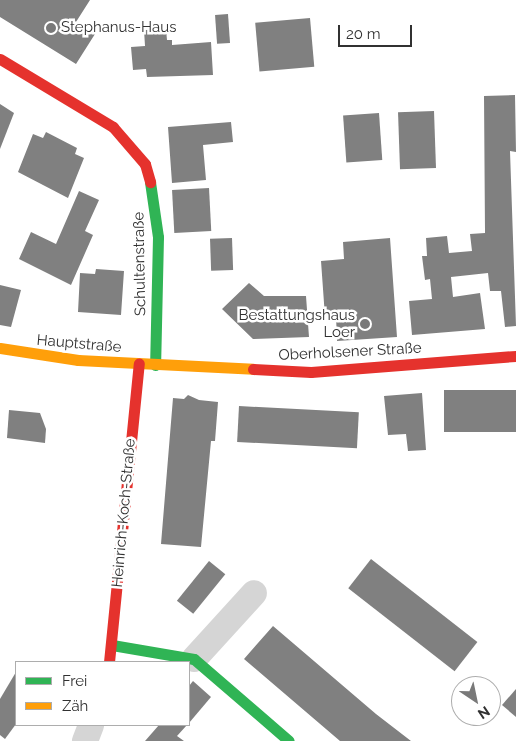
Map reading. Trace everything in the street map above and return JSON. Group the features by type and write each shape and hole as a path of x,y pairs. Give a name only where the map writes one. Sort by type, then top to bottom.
{"street":[{"name":"Schultenstraße","path":"0,59 113,127 145,164 152,190 158,237 155,365"},
{"name":"Hauptstraße","path":"0,348 78,360 155,365"},
{"name":"Oberholsener Straße","path":"155,365 311,372 516,356"},
{"name":"Heinrich-Koch-Straße","path":"109,661 139,364"},
{"path":"194,659 254,592"},
{"path":"112,645 194,659 289,741"},
{"path":"85,741 91,726"}],"building":[{"name":"Stephanus-Haus","path":"0,0 90,0 76,22 95,34 76,64 0,17"},
{"path":"228,14 230,43 217,44 215,15"},
{"path":"310,18 314,67 259,72 255,23"},
{"path":"166,29 167,40 172,40 172,45 211,42 213,75 147,77 146,69 133,70 131,47 145,46 144,30"},
{"path":"515,95 516,152 510,151 516,326 505,327 501,291 490,291 488,273 451,277 453,297 480,293 485,329 412,335 409,301 432,299 430,279 425,280 422,256 427,256 426,238 447,236 449,253 472,251 470,234 485,233 484,96"},
{"path":"0,104 14,113 0,149"},
{"path":"434,111 436,168 400,169 398,112"},
{"path":"379,113 382,160 346,162 343,116"},
{"path":"231,122 233,142 203,145 206,180 172,183 168,127"},
{"path":"46,132 77,148 75,154 84,158 68,198 18,172 33,134 43,138"},
{"path":"209,188 211,231 174,233 172,190"},
{"path":"79,191 99,200 85,231 93,235 71,285 19,259 31,232 56,244"},
{"path":"232,238 233,270 211,271 210,239"},
{"path":"390,238 397,337 337,341 336,316 325,317 321,261 344,259 343,242"},
{"path":"96,269 124,271 121,315 78,312 80,273 95,274"},
{"path":"249,283 264,296 306,296 309,337 253,339 222,309"},
{"path":"0,285 21,290 11,327 0,325"},
{"path":"444,390 516,390 516,432 444,432"},
{"path":"422,393 426,450 408,451 406,434 388,435 384,396"},
{"path":"188,395 199,400 218,402 215,441 211,441 201,547 161,544 173,398 184,399"},
{"path":"239,406 359,412 357,448 237,442"},
{"path":"9,410 40,413 46,429 45,443 7,438"},
{"path":"371,559 477,642 455,671 348,588"},
{"path":"209,561 225,574 193,614 177,601"},
{"path":"273,626 376,714 411,741 340,741 244,659"},
{"path":"15,674 15,725 5,739 0,735 0,699"},
{"path":"193,681 211,697 190,722 190,685"},
{"path":"516,689 516,717 502,705"},
{"path":"158,726 186,726 177,736 184,741 145,741"}],"traffic: fast":[{"path":"150,182 158,237 155,365"},
{"path":"112,645 194,659 289,741"}],"traffic: slow":[{"path":"0,348 78,360 253,369"}],"traffic: jam":[{"path":"0,59 113,127 145,164 150,182"},
{"path":"253,369 311,372 516,356"},
{"path":"109,661 139,364"}],"place":[{"name":"Stephanus-Haus","path":"51,28"},
{"name":"Bestattungshaus Loer","path":"365,324"}]}
